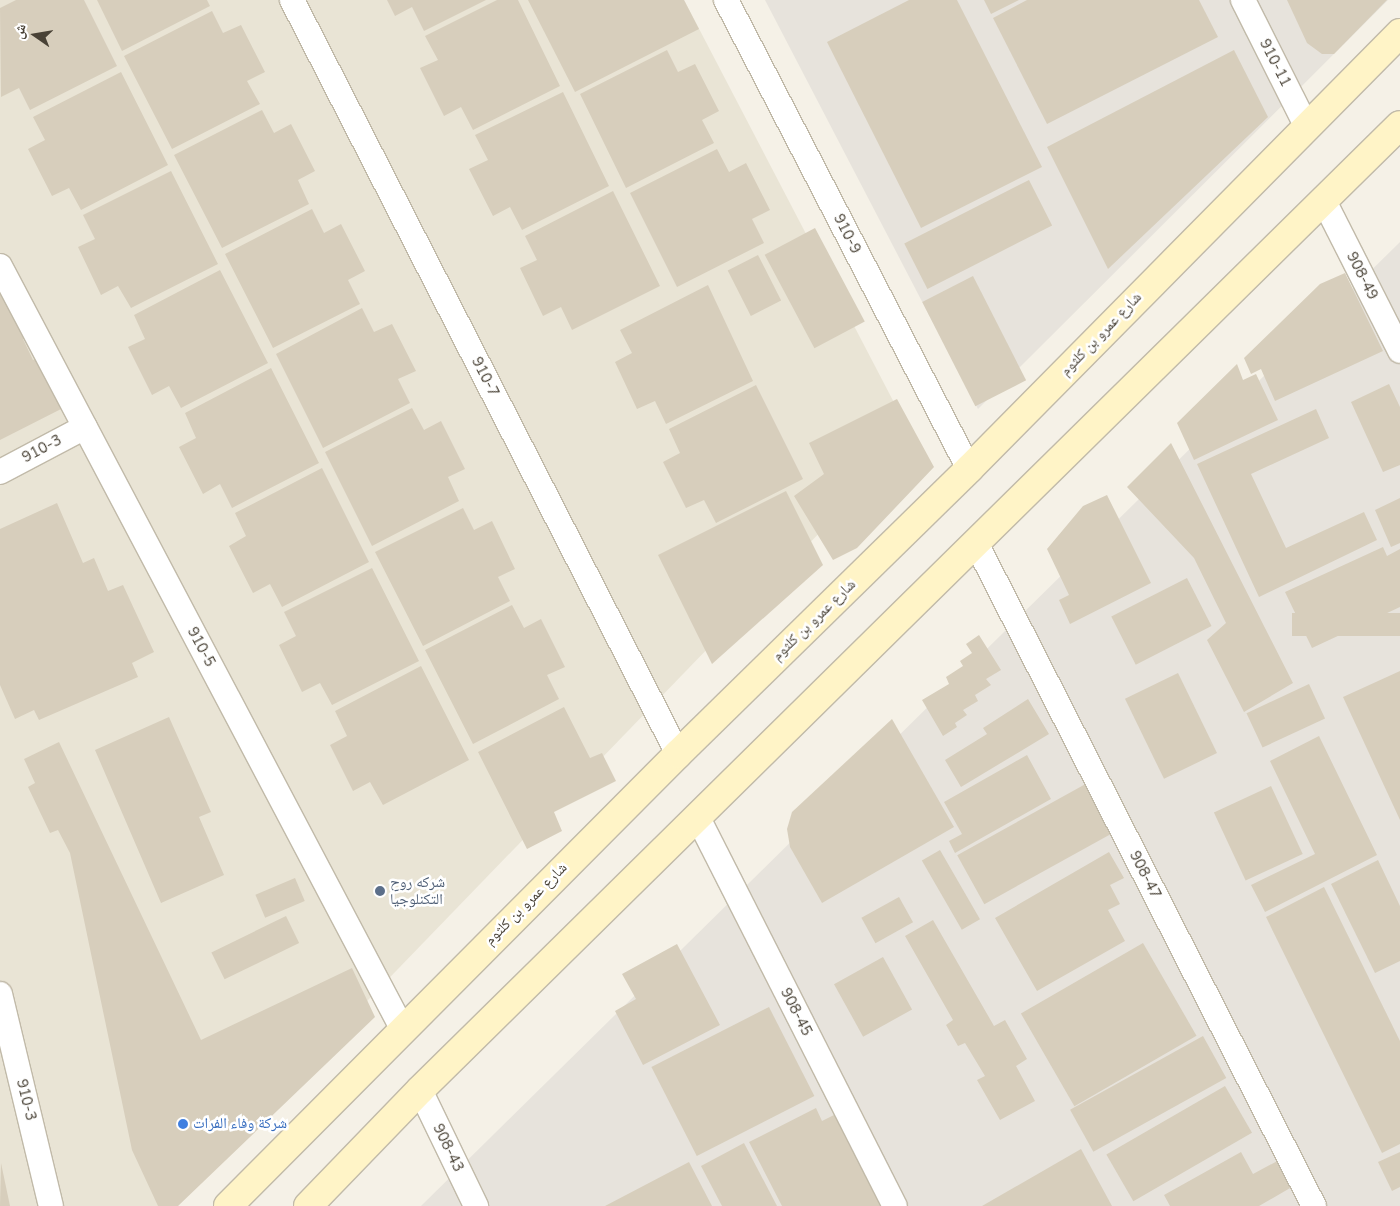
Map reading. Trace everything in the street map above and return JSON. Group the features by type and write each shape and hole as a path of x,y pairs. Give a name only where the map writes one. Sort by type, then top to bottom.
{"street":[{"name":"910-7","path":"292,0 678,754"},
{"name":"910-9","path":"726,0 969,469"},
{"name":"910-11","path":"1243,0 1306,125"},
{"name":"شارع عمرو بن كلثوم","path":"228,1206 402,1028 969,469 1306,125 1400,33"},
{"path":"308,1206 420,1090 977,545 1400,126"},
{"name":"908-49","path":"1324,201 1400,351"},
{"name":"910-5","path":"0,266 402,1028"},
{"name":"910-3","path":"0,472 85,427"},
{"name":"908-47","path":"977,545 1314,1206"},
{"name":"908-45","path":"698,818 895,1206"},
{"name":"910-3","path":"0,994 52,1206"},
{"name":"908-43","path":"420,1090 476,1206"}],"shaded area":[{"path":"0,0 684,0 912,437 169,1206 0,1206"},
{"path":"765,0 1388,0 978,409"},
{"path":"1400,242 1400,1206 421,1206"}],"building":[{"path":"16,0 84,0 117,66 30,110 19,88 1,97 0,8"},
{"path":"97,0 207,0 210,6 122,51"},
{"path":"387,0 486,0 424,31 412,7 395,16"},
{"path":"497,0 518,0 560,86 473,130 461,107 444,116 420,68 438,60 425,36"},
{"path":"528,0 684,0 699,29 575,92"},
{"path":"909,0 957,0 1042,167 921,228 827,42"},
{"path":"984,0 1019,0 991,14"},
{"path":"1027,0 1199,0 1218,37 1047,124 993,18"},
{"path":"1287,0 1387,0 1334,54 1322,54 1307,43"},
{"path":"212,11 223,33 241,25 265,72 247,81 260,104 172,149 124,56"},
{"path":"667,50 678,72 695,64 719,111 702,120 714,143 626,188 580,94"},
{"path":"1234,50 1268,117 1108,269 1047,147"},
{"path":"121,72 168,165 81,210 69,188 52,196 28,149 45,140 33,117"},
{"path":"563,92 609,186 522,230 510,207 493,216 469,169 488,160 475,135"},
{"path":"262,110 274,133 291,124 315,171 298,180 309,204 222,248 174,155"},
{"path":"717,149 729,172 746,163 770,210 752,219 764,243 677,287 630,193"},
{"path":"171,171 218,264 131,308 118,286 101,295 78,247 95,239 83,215"},
{"path":"1029,180 1052,225 927,289 904,244"},
{"path":"613,191 660,286 572,330 561,307 543,316 520,268 537,260 525,236"},
{"path":"312,209 324,233 341,224 365,271 348,280 360,304 273,348 225,254"},
{"path":"815,228 865,322 814,348 765,255"},
{"path":"758,255 781,300 751,316 728,270"},
{"path":"220,270 268,363 181,408 169,386 152,395 128,347 145,339 134,315"},
{"path":"1345,273 1383,351 1275,401 1261,369 1251,374 1244,358 1320,284"},
{"path":"973,276 1026,380 975,406 922,302"},
{"path":"0,277 30,337 23,339 33,360 40,357 65,407 0,440"},
{"path":"708,285 753,381 666,424 655,401 637,409 615,362 632,353 620,330"},
{"path":"362,308 374,332 392,324 416,371 398,379 410,403 323,448 276,354"},
{"path":"1237,364 1243,380 1256,374 1278,420 1194,460 1177,423"},
{"path":"271,368 319,463 232,508 220,484 203,494 179,447 196,438 185,413"},
{"path":"1389,384 1400,407 1400,465 1383,472 1351,402"},
{"path":"756,385 803,479 716,523 704,500 686,508 663,462 680,453 669,429"},
{"path":"897,399 934,467 857,548 833,560 794,496 824,474 809,443"},
{"path":"412,408 424,430 441,421 465,469 448,477 459,501 372,546 325,452"},
{"path":"1316,409 1329,438 1251,474 1286,548 1364,512 1377,540 1259,597 1197,464"},
{"path":"1171,443 1293,683 1244,712 1207,640 1226,623 1194,558 1127,487"},
{"path":"322,468 369,562 282,607 270,584 253,593 229,546 246,536 235,513"},
{"path":"786,491 823,565 712,664 658,555"},
{"path":"1107,495 1151,583 1070,624 1059,600 1069,595 1047,549 1083,506"},
{"path":"1400,498 1400,543 1391,547 1375,510"},
{"path":"57,503 83,563 94,558 108,591 123,585 154,652 132,663 138,677 39,720 34,710 15,719 0,685 0,529"},
{"path":"463,508 474,530 492,521 515,569 498,577 510,601 423,646 375,552"},
{"path":"1383,547 1387,556 1400,549 1400,607 1312,648 1285,592"},
{"path":"372,568 419,661 332,705 320,683 302,692 279,645 296,636 284,612"},
{"path":"1187,578 1212,626 1136,665 1111,617"},
{"path":"512,605 524,628 541,619 565,667 547,675 559,699 473,744 425,650"},
{"path":"1292,613 1400,613 1400,636 1292,636"},
{"path":"979,635 1001,670 986,679 991,685 975,695 978,701 963,710 967,715 955,723 957,727 943,736 922,700 949,684 946,677 963,666 960,661 972,653 966,644"},
{"path":"421,666 469,760 383,805 370,782 353,791 330,745 347,736 335,711"},
{"path":"1400,671 1400,820 1343,697"},
{"path":"1178,673 1217,753 1164,779 1125,699"},
{"path":"1309,684 1325,718 1263,748 1246,713"},
{"path":"1028,699 1049,734 961,787 945,760 987,734 983,728"},
{"path":"564,707 590,758 602,753 616,781 554,812 562,831 527,849 478,752"},
{"path":"169,717 211,812 199,817 224,875 161,903 95,750"},
{"path":"892,719 954,827 822,903 790,847 787,829 792,812"},
{"path":"1319,736 1377,855 1265,912 1251,885 1315,854 1270,761"},
{"path":"59,742 201,1040 352,968 375,1017 178,1206 158,1206 132,1150 70,853 58,830 50,833 28,787 35,783 24,759"},
{"path":"1027,755 1051,799 955,853 949,841 962,834 944,802"},
{"path":"1091,781 1118,830 984,904 957,855"},
{"path":"1271,786 1303,854 1246,881 1214,813"},
{"path":"940,850 980,919 962,930 922,860"},
{"path":"1109,852 1124,878 1110,885 1120,904 1108,910 1125,941 1037,991 995,918"},
{"path":"1378,860 1400,906 1400,961 1375,973 1331,884"},
{"path":"295,878 305,901 265,918 255,895"},
{"path":"1324,887 1400,1041 1400,1144 1382,1153 1266,917"},
{"path":"899,897 913,922 875,943 861,918"},
{"path":"286,916 299,943 225,979 211,952"},
{"path":"933,920 994,1026 1005,1020 1027,1059 1016,1066 1035,1101 1000,1120 977,1080 985,1076 965,1043 958,1046 946,1025 953,1020 905,936"},
{"path":"1143,943 1196,1036 1074,1106 1021,1014"},
{"path":"677,944 720,1025 643,1065 615,1011 636,999 622,974"},
{"path":"883,957 912,1009 863,1037 834,984"},
{"path":"769,1007 814,1096 697,1156 651,1067"},
{"path":"1203,1036 1226,1078 1093,1152 1070,1110"},
{"path":"1225,1086 1252,1133 1133,1201 1106,1154"},
{"path":"816,1108 822,1121 838,1113 886,1206 782,1206 749,1142"},
{"path":"744,1143 777,1206 722,1206 701,1166"},
{"path":"1081,1149 1112,1206 982,1206"},
{"path":"1241,1152 1253,1174 1283,1158 1297,1184 1259,1206 1170,1206 1164,1195"},
{"path":"1400,1152 1400,1187 1392,1191 1378,1162"},
{"path":"689,1162 712,1206 605,1206"},
{"path":"1,1163 10,1206 0,1206"}],"place":[{"name":"شركه روح التكنلوجيا","path":"380,891"},
{"name":"شركة وفاء الفرات","path":"183,1124"}]}
